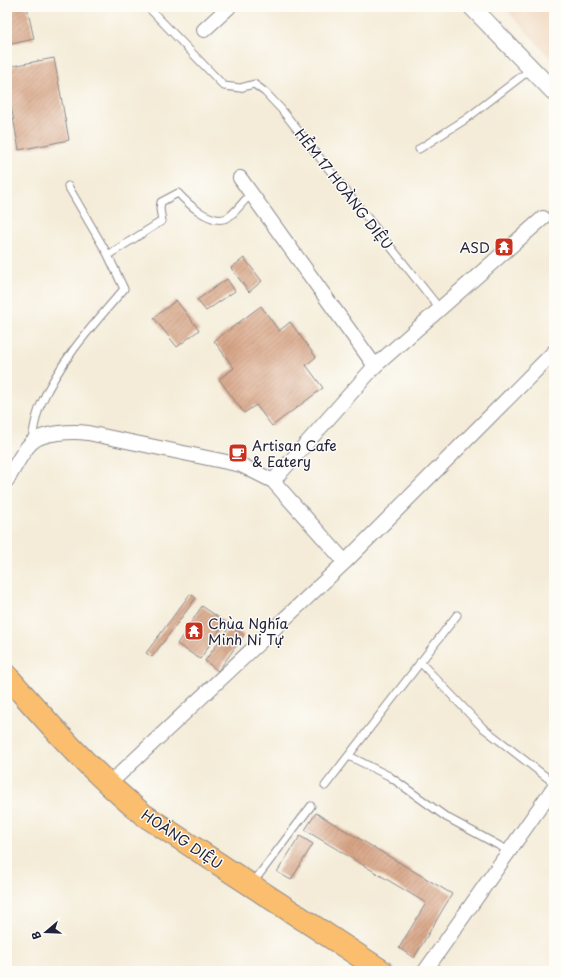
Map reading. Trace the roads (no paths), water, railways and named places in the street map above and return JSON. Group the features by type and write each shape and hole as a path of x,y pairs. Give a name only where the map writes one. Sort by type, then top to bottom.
{"main road":[{"name":"HOÀNG DIỆU","path":"7,676 46,720 108,785 144,815 382,971"}],"street":[{"path":"204,30 229,7"},
{"path":"472,7 554,92"},
{"path":"240,178 375,366"},
{"path":"273,481 375,366 543,218"},
{"path":"108,785 345,562 554,352"},
{"path":"7,480 31,443 50,435 69,431 88,433 240,465 273,481 345,562"},
{"path":"425,971 554,787"}],"lane":[{"name":"HẺM 17 HOÀNG DIỆU","path":"148,7 224,86 240,88 254,84 265,92 281,109 440,309"},
{"path":"419,149 466,119 531,68"},
{"path":"31,443 40,405 50,386 84,336 124,289 108,255 68,186"},
{"path":"108,255 162,222 160,209 161,202 178,193 191,207 212,217 220,218 227,218 252,193"},
{"path":"325,786 457,614"},
{"path":"420,662 482,727 554,783"},
{"path":"349,756 389,776 446,817 509,851"},
{"path":"251,885 311,806"}],"place":[{"name":"ASD","path":"504,247"},
{"name":"Artisan Cafe & Eatery","path":"238,453"},
{"name":"Chùa Nghĩa Minh Ni Tự","path":"194,631"}]}
